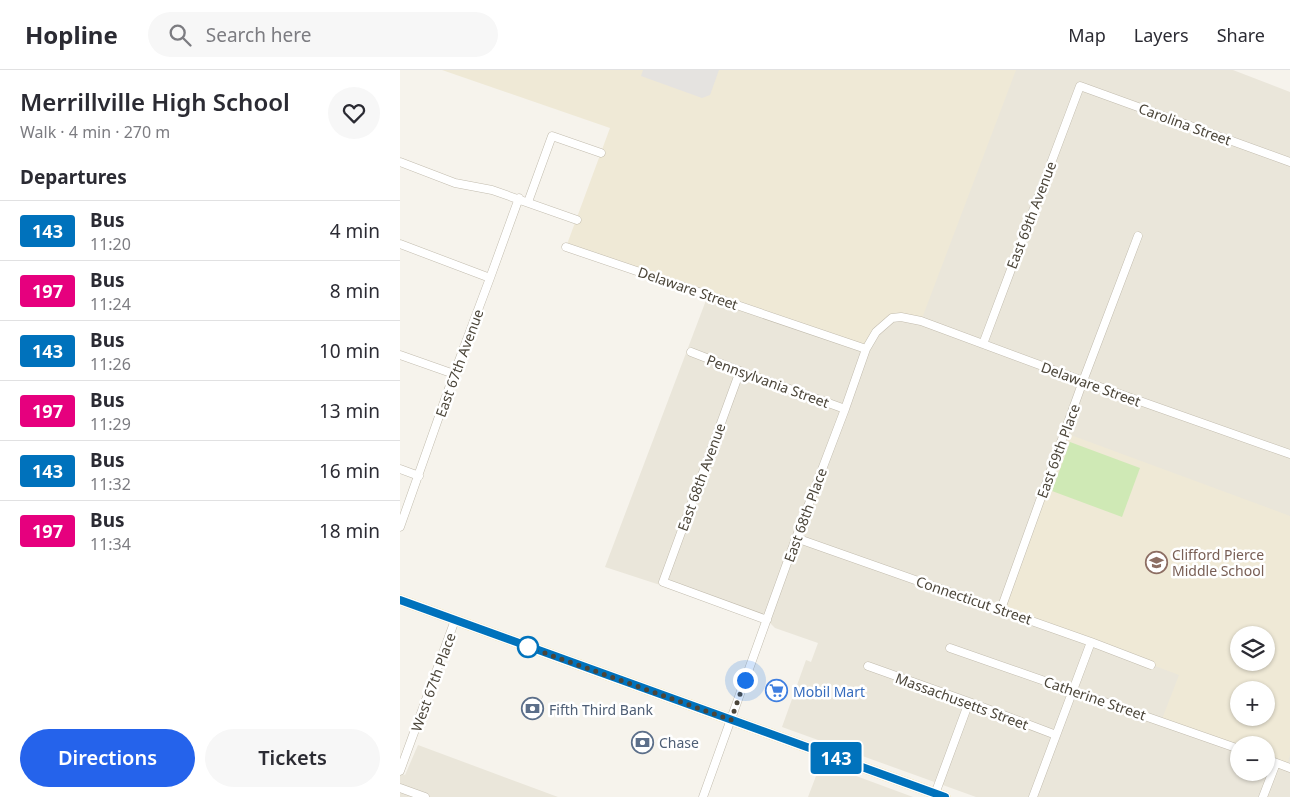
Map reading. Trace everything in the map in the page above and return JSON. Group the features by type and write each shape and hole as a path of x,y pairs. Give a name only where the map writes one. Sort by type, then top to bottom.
{"main road":[{"path":"400,600 940,795"}],"street":[{"name":"Carolina Street","path":"1080,86 1290,162"},
{"name":"East 69th Avenue","path":"983,344 1080,86"},
{"path":"528,202 552,136 601,153"},
{"path":"400,162 455,183 492,190 519,198 577,220"},
{"name":"East 67th Avenue","path":"400,527 519,198"},
{"name":"East 69th Place","path":"1001,610 1083,381 1138,236"},
{"path":"400,244 490,278"},
{"name":"Delaware Street","path":"566,247 866,349"},
{"name":"Delaware Street","path":"892,318 901,317 921,321 1083,381 1290,454"},
{"name":"East 68th Place","path":"703,797 866,349 876,332 892,318"},
{"name":"Pennsylvania Street","path":"691,352 845,409"},
{"path":"400,355 454,374"},
{"name":"East 68th Avenue","path":"740,371 663,582 767,620"},
{"path":"400,469 419,476"},
{"name":"Connecticut Street","path":"796,538 1151,665"},
{"name":"West 67th Place","path":"400,771 455,620"},
{"path":"1033,797 1091,642"},
{"name":"Catherine Street","path":"950,648 1230,746"},
{"name":"Massachusetts Street","path":"868,666 1056,735"},
{"path":"940,795 969,702"},
{"path":"1263,797 1276,763 1290,767"},
{"path":"400,788 425,797"}],"shaded area":[{"path":"442,70 1016,70 921,321 892,318 860,347 566,247 610,128"},
{"path":"643,70 719,70 710,95 702,98 641,76"},
{"path":"1015,70 1233,70 1290,92 1290,797 976,797 782,727 806,660 811,662 818,643 775,628 767,620 605,567 708,295"},
{"name":"Clifford Pierce Middle School","path":"1068,434 1290,516 1290,755 1287,764 1275,760 1275,736 1230,736 1230,742 1162,719 1179,675 1005,609"},
{"path":"418,745 558,797 400,797 400,773 405,775"},
{"path":"821,763 913,797 808,797"}],"green space":[{"path":"1070,442 1140,468 1122,517 1052,491"}],"bus line":[{"name":"143","path":"400,600 945,797"}],"place":[{"name":"Clifford Pierce Middle School","path":"1156,562"},
{"name":"Mobil Mart","path":"777,691"},
{"name":"Fifth Third Bank","path":"533,709"},
{"name":"Chase","path":"643,742"}],"route":[{"path":"528,647 731,720 745,680"}]}
